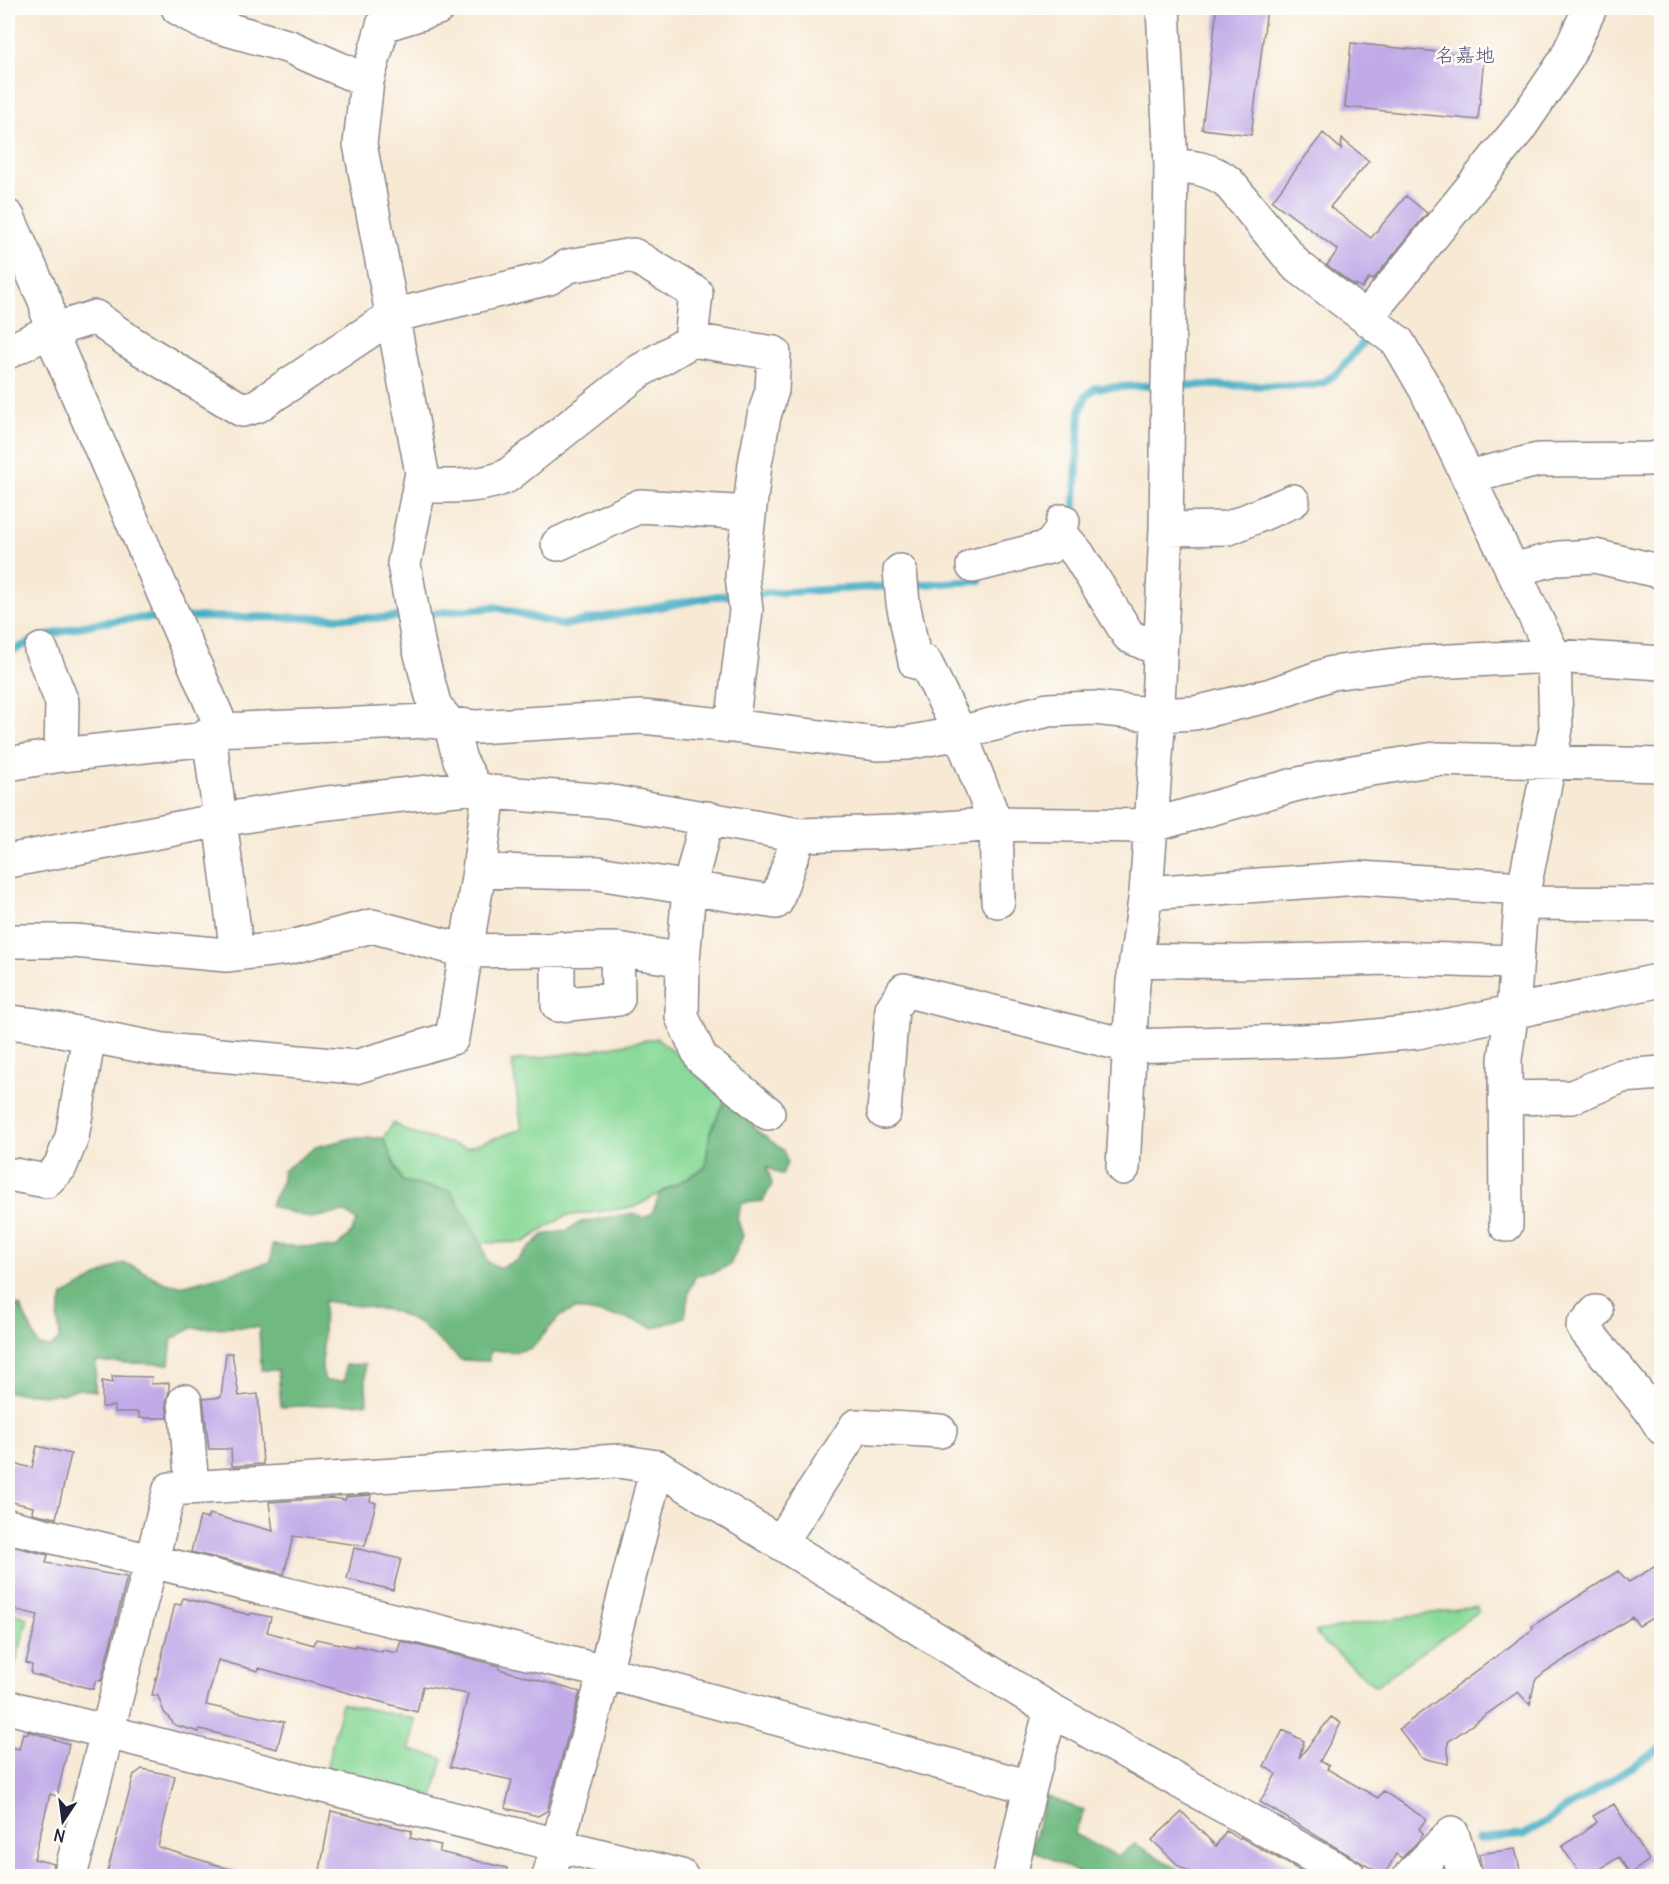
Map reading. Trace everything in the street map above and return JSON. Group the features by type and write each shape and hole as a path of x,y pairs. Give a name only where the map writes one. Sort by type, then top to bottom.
{"street":[{"path":"178,8 202,22 290,47 367,81"},
{"path":"8,1022 163,1050 355,1067 452,1038 479,872 482,790 460,760 450,724 435,707 417,633 405,564 422,473 360,144 367,81 383,25 438,8"},
{"path":"1123,1168 1129,1047 1136,960 1146,893 1159,709 1166,529 1171,166 1163,8"},
{"path":"1366,318 1518,130 1566,61 1590,8"},
{"path":"1171,166 1190,166 1218,174 1228,182 1296,266 1398,342 1426,390 1554,656 1556,729 1523,895 1504,1059 1506,1225"},
{"path":"8,217 46,303 50,331 180,634 215,731 220,820 237,954"},
{"path":"8,352 50,331 95,317 130,342 242,410 258,406 393,316 549,278 567,266 633,255 696,293 691,340 638,372 507,476 497,481 453,486 420,486"},
{"path":"691,340 774,353 772,390 754,464 742,576 746,610 732,726"},
{"path":"1468,477 1538,460 1662,457"},
{"path":"1166,529 1229,528 1293,501"},
{"path":"558,544 640,506 749,513"},
{"path":"973,566 1049,547 1067,536 1129,636 1160,650"},
{"path":"1512,570 1559,558 1595,556 1662,572"},
{"path":"900,571 903,603 915,662 925,663 960,733 996,824 998,901"},
{"path":"41,650 62,702 61,755"},
{"path":"8,764 61,755 199,740 215,731 429,721 476,727 642,717 877,744 907,743 960,733 1048,710 1159,709 1195,713 1271,695 1332,673 1411,663 1554,656 1662,663"},
{"path":"8,861 220,820 319,804 482,790 607,801 799,835 896,832 996,824 1149,826 1294,784 1347,772 1435,759 1662,765"},
{"path":"707,818 689,889 683,960 682,1017 701,1058 768,1113"},
{"path":"479,872 598,873 776,902 799,835"},
{"path":"1146,893 1359,879 1523,895 1662,904"},
{"path":"8,941 74,941 226,955 287,948 372,926 465,951 617,949 683,960"},
{"path":"558,948 558,1005 618,999 617,949"},
{"path":"1136,960 1243,962 1389,958 1516,962"},
{"path":"884,1112 892,1010 904,990 1129,1047 1334,1040 1417,1032 1662,980"},
{"path":"14,1176 46,1181 60,1167 72,1137 89,1035"},
{"path":"1505,1098 1572,1097 1622,1076 1662,1073"},
{"path":"1596,1312 1583,1327 1650,1409 1662,1428"},
{"path":"185,1401 192,1487"},
{"path":"781,1542 856,1426 940,1431"},
{"path":"70,1876 170,1489 618,1461 657,1467 1051,1710 1349,1876"},
{"path":"553,1862 605,1672 657,1467"},
{"path":"8,1526 605,1672 1030,1786"},
{"path":"8,1707 109,1732 553,1862 681,1876"},
{"path":"1010,1876 1030,1786 1051,1710"},
{"path":"1410,1876 1452,1833 1465,1876"}],"green space":[{"path":"657,1038 727,1096 710,1132 705,1168 635,1207 565,1216 524,1242 481,1243 451,1192 402,1181 383,1138 393,1123 411,1133 466,1148 522,1129 512,1061 589,1051"},
{"path":"727,1096 746,1108 755,1129 784,1151 787,1162 782,1175 767,1167 772,1184 763,1201 742,1203 737,1218 743,1236 730,1265 712,1273 696,1275 689,1291 685,1317 655,1328 624,1318 575,1309 560,1316 532,1348 515,1352 493,1350 489,1355 489,1361 461,1360 421,1325 394,1311 324,1301 322,1369 325,1381 345,1381 345,1365 365,1364 367,1403 281,1407 278,1370 261,1370 259,1327 192,1328 172,1339 169,1364 96,1362 95,1391 77,1389 62,1394 46,1395 8,1392 8,1303 20,1306 39,1346 51,1347 60,1338 58,1318 63,1296 122,1263 131,1265 167,1283 185,1285 271,1262 272,1245 336,1248 351,1233 357,1220 344,1212 310,1218 270,1206 281,1184 283,1171 316,1147 352,1138 383,1138 402,1181 451,1191 481,1243 487,1261 498,1268 516,1261 543,1235 566,1231 581,1222 634,1213 643,1218 652,1214 660,1193 705,1168 710,1132"},
{"path":"1477,1606 1478,1612 1375,1686 1317,1636 1316,1631"},
{"path":"8,1611 28,1618 10,1686 8,1685"},
{"path":"342,1703 415,1719 410,1750 443,1758 433,1797 326,1770"},
{"path":"1046,1796 1084,1811 1074,1834 1117,1856 1135,1844 1190,1876 1085,1876 1031,1849"}],"building":[{"path":"1217,8 1267,8 1251,135 1202,129"},
{"path":"1351,43 1484,57 1478,120 1345,107"},
{"path":"1323,133 1341,149 1342,139 1369,161 1330,207 1371,238 1406,196 1427,213 1373,280 1369,278 1362,288 1356,284 1355,286 1327,265 1338,250 1272,201"},
{"path":"226,1353 232,1353 239,1396 258,1394 263,1464 232,1466 231,1449 209,1449 203,1399 221,1397"},
{"path":"112,1376 152,1377 151,1384 169,1383 166,1403 168,1418 139,1418 139,1412 114,1412 114,1406 102,1407 102,1381 113,1383"},
{"path":"37,1446 71,1454 56,1518 32,1513 33,1507 8,1501 8,1462 32,1468"},
{"path":"371,1495 370,1501 376,1503 365,1546 293,1536 284,1574 191,1552 200,1517 207,1519 209,1514 273,1531 269,1502 333,1498 345,1500 346,1497"},
{"path":"8,1545 48,1555 46,1563 127,1577 101,1681 96,1680 93,1689 31,1674 32,1665 26,1663 38,1615 8,1608"},
{"path":"354,1548 401,1559 393,1590 347,1579"},
{"path":"1662,1562 1662,1612 1639,1626 1632,1617 1546,1671 1535,1680 1530,1705 1518,1692 1448,1742 1448,1764 1422,1758 1399,1729 1533,1629 1532,1626 1618,1571 1629,1582"},
{"path":"183,1598 250,1615 251,1613 271,1617 267,1632 314,1645 316,1639 397,1653 401,1641 500,1666 499,1669 580,1692 547,1811 538,1816 505,1808 512,1780 450,1767 468,1694 423,1686 417,1712 259,1668 258,1671 218,1660 206,1705 284,1722 277,1749 200,1729 199,1732 175,1725 164,1712 158,1696 152,1695 175,1604 181,1605"},
{"path":"1331,1717 1341,1723 1320,1761 1329,1766 1327,1769 1378,1798 1383,1791 1426,1819 1419,1829 1423,1833 1418,1841 1402,1858 1396,1854 1384,1876 1260,1802 1276,1774 1264,1766 1283,1730 1304,1741 1299,1758"},
{"path":"28,1731 69,1744 57,1796 50,1794 34,1859 54,1864 52,1876 8,1876 8,1746 19,1749 23,1733 28,1734"},
{"path":"142,1769 175,1776 158,1847 237,1871 236,1876 106,1876 134,1775"},
{"path":"1614,1804 1649,1860 1630,1874 1619,1857 1589,1876 1582,1876 1562,1847 1597,1822 1593,1816"},
{"path":"331,1811 412,1831 410,1838 441,1845 439,1852 507,1868 506,1876 319,1876"},
{"path":"1182,1812 1216,1846 1226,1831 1294,1867 1306,1876 1197,1876 1179,1866 1152,1840"},
{"path":"1515,1849 1521,1873 1508,1876 1483,1876 1479,1854"}],"waterway":[{"path":"1175,385 1307,386 1323,383 1338,372 1370,334"},
{"path":"1074,519 1080,411 1086,396 1095,388 1162,385"},
{"path":"908,585 979,581"},
{"path":"749,594 895,586"},
{"path":"419,615 496,607 562,625 717,596 737,595"},
{"path":"182,617 382,618 406,616"},
{"path":"8,653 65,630 125,619 166,617"},
{"path":"1478,1839 1524,1835 1662,1747"}],"district":[{"name":"名嘉地","path":"1465,55"}]}
